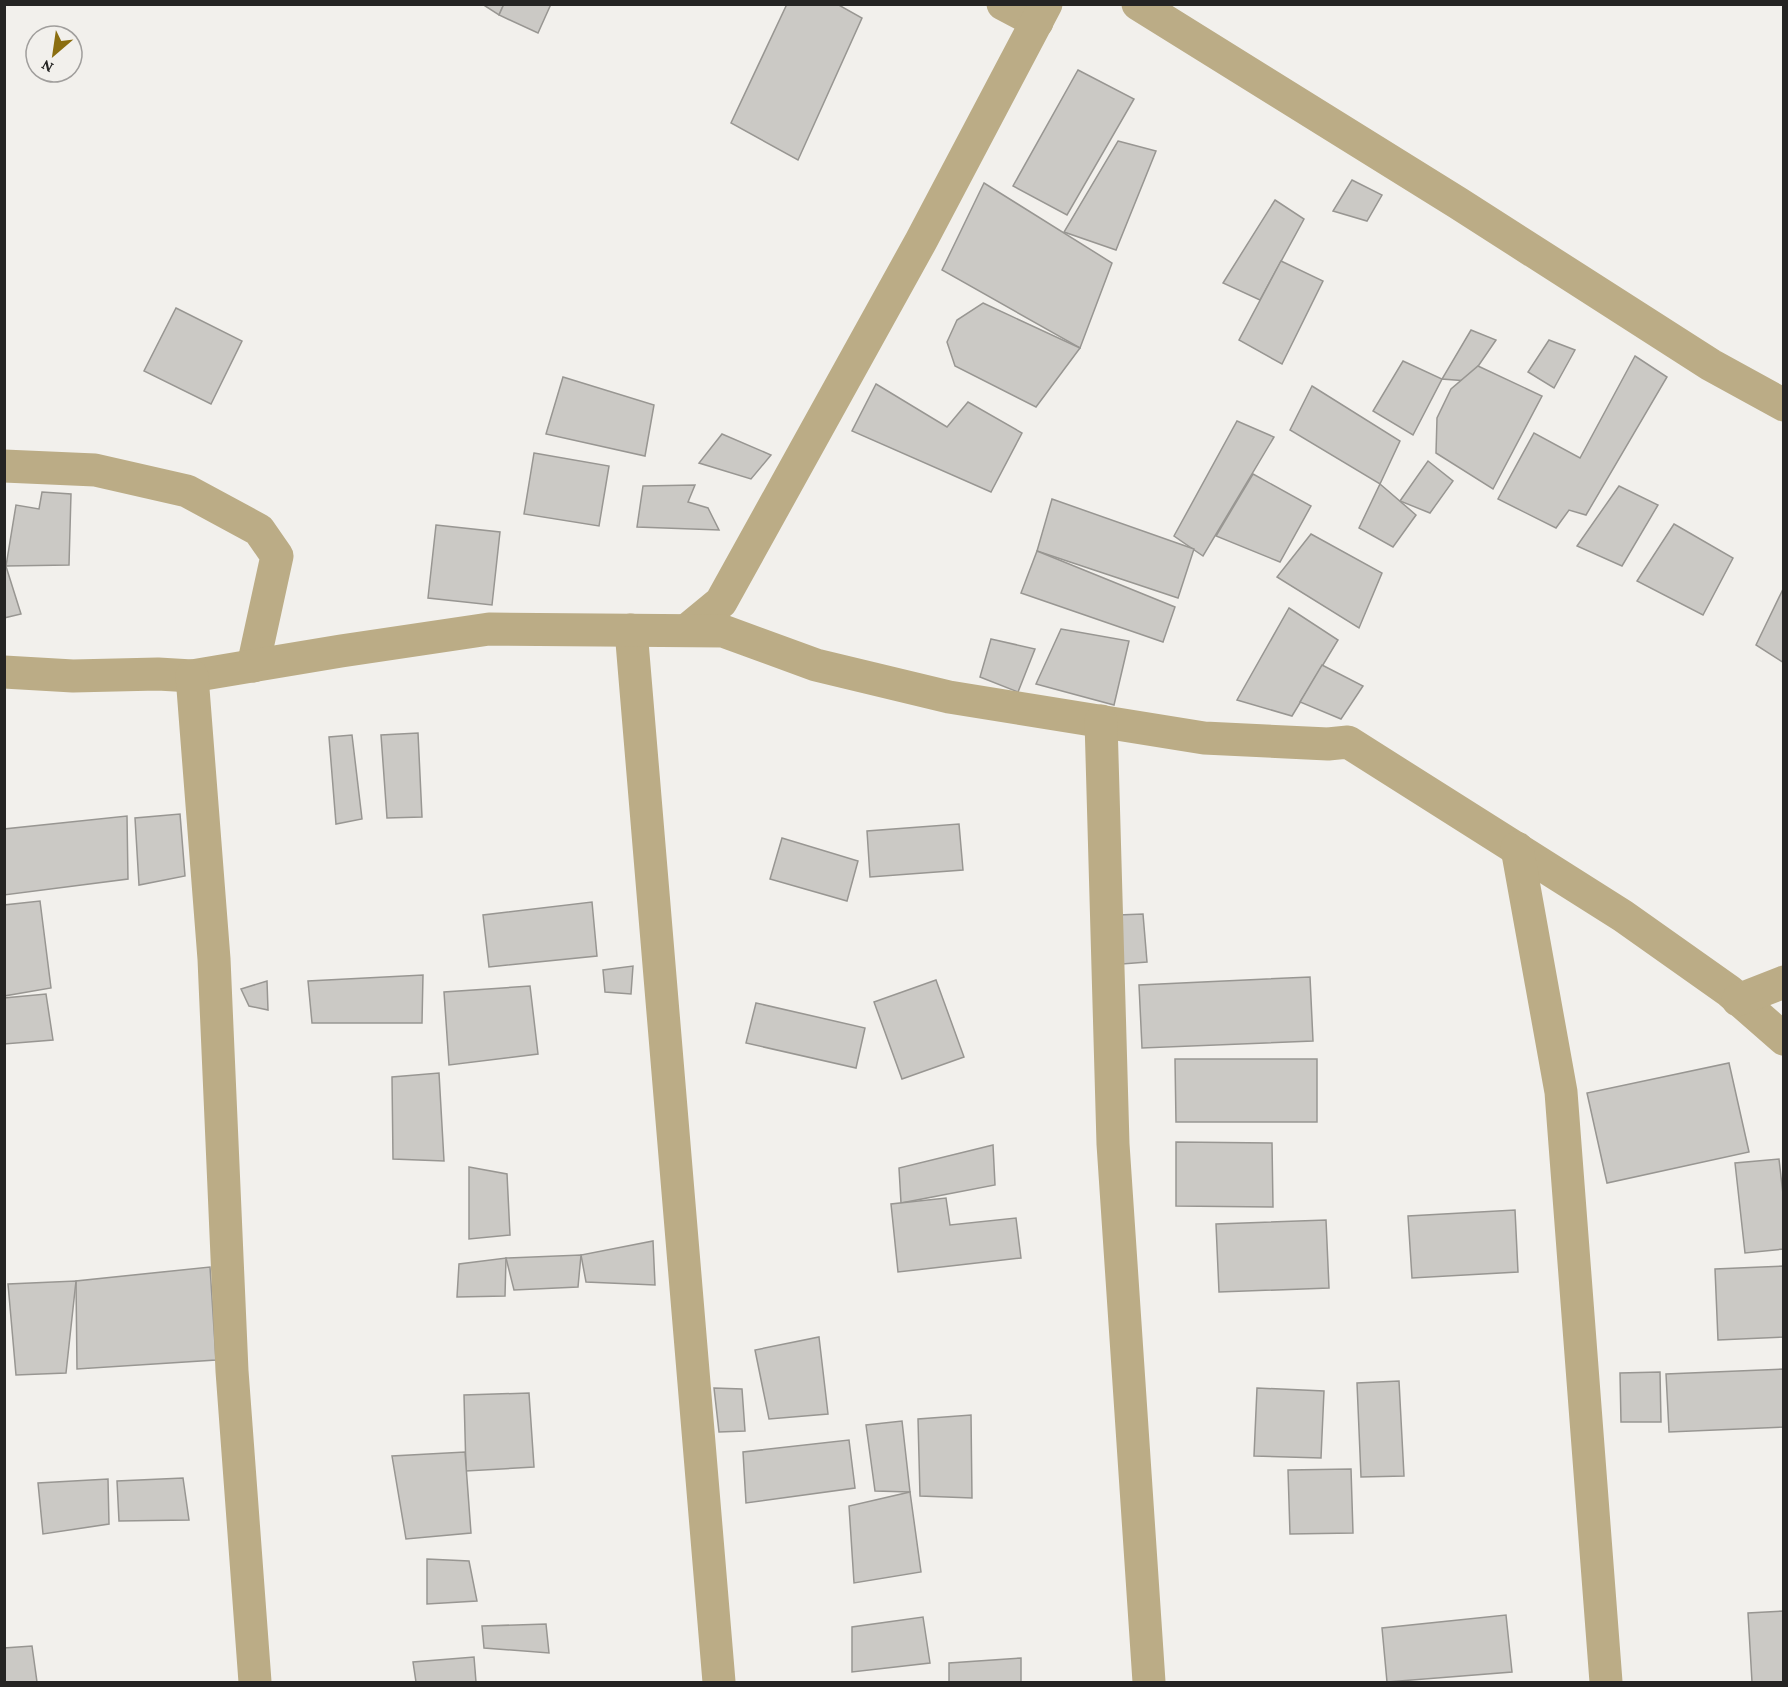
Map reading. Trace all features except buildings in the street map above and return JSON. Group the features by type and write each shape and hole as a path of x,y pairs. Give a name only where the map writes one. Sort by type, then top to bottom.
{"street":[{"path":"687,630 721,602 921,241 1042,13 1004,4"},
{"path":"1138,4 1458,203 1711,365 1784,405"},
{"path":"4,466 95,470 187,491 259,530 277,555 253,666"},
{"path":"721,602 732,634"},
{"path":"4,672 73,676 158,674 192,676 489,629 723,631 816,665 949,698 1204,738 1328,744 1348,742 1623,916 1738,999 1780,1036"},
{"path":"631,630 719,1683"},
{"path":"192,676 214,959 232,1371 255,1683"},
{"path":"1101,722 1113,1144 1149,1683"},
{"path":"1517,848 1561,1092 1606,1683"},
{"path":"1738,999 1784,982"},
{"path":"1780,1036 1784,995"}]}
